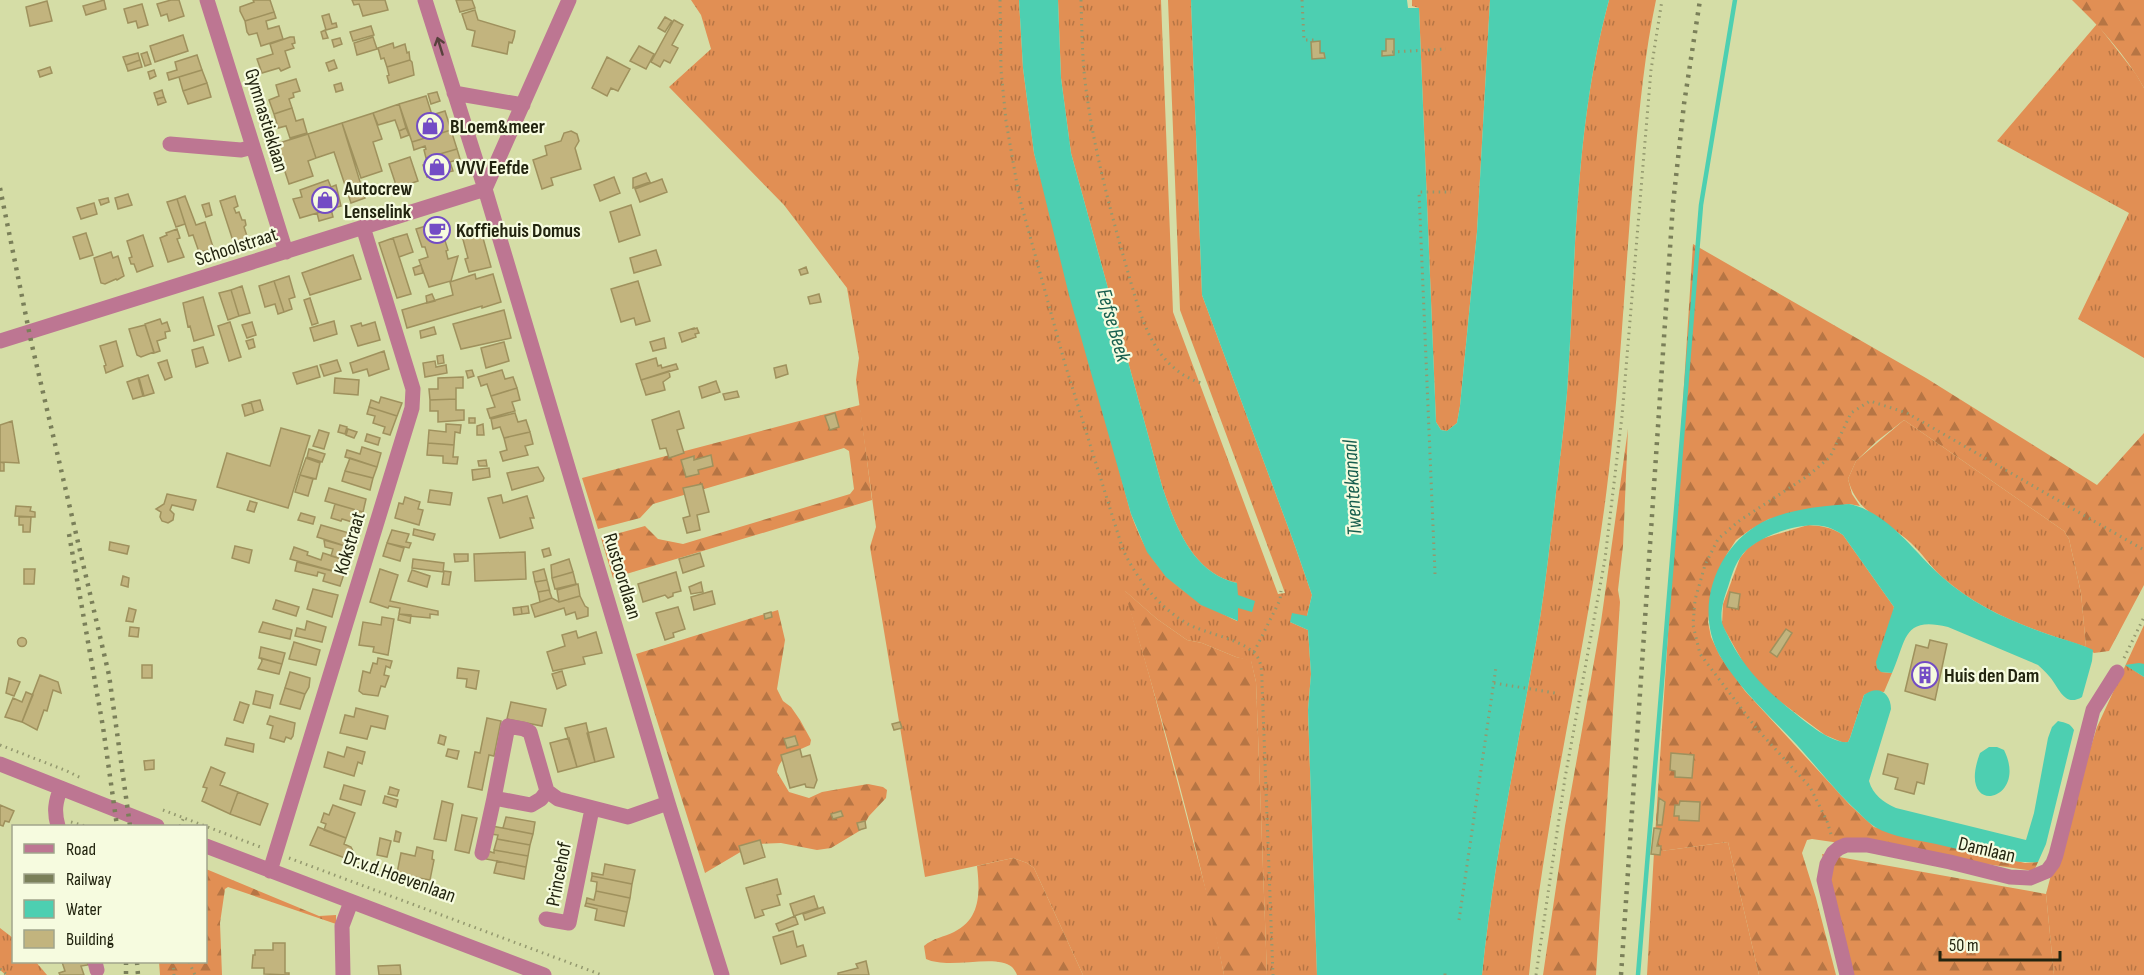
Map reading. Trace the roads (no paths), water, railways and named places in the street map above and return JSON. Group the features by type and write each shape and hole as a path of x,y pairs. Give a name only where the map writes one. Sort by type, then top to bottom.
{"street":[{"name":"Gymnastieklaan","path":"207,0 286,252"},
{"path":"425,0 485,189"},
{"path":"485,189 569,0"},
{"path":"454,93 523,105"},
{"path":"170,144 241,150 254,147"},
{"name":"Schoolstraat","path":"0,341 485,189"},
{"name":"Rustoordlaan","path":"485,189 668,803 722,975"},
{"name":"Kokstraat","path":"270,871 412,408 413,389 363,227"},
{"name":"Damlaan","path":"1847,975 1824,880 1827,864 1833,853 1846,845 1866,845 2010,877 2030,878 2041,874 2053,863 2056,855 2093,710 2120,667"},
{"path":"482,853 508,726 530,732 547,791 558,800 628,817 668,803"},
{"path":"0,764 154,825"},
{"path":"58,825 55,805 61,788"},
{"path":"494,798 531,805 541,799 547,791"},
{"name":"Princehof","path":"546,919 569,923 592,809"},
{"name":"Dr.v.d.Hoevenlaan","path":"207,846 544,975"},
{"path":"343,975 342,926 351,902"}],"water":[{"name":"Eefse Beek","path":"1019,0 1058,0 1061,78 1071,153 1162,486 1180,531 1197,558 1221,578 1237,583 1238,595 1255,601 1252,612 1238,608 1238,621 1201,605 1166,577 1147,552 1131,514 1069,295 1034,153 1023,68"},
{"name":"Twentekanaal","path":"1191,0 1407,0 1408,8 1419,8 1436,422 1441,430 1447,431 1457,423 1460,406 1477,232 1490,0 1609,0 1589,97 1583,146 1578,195 1567,393 1546,574 1499,852 1482,975 1317,975 1308,710 1311,674 1308,630 1290,622 1292,613 1307,616 1312,595 1202,295"},
{"path":"1849,504 1863,508 1888,524 1941,576 1979,604 2021,624 2093,650 2082,697 2076,700 2066,698 2038,665 1948,627 1933,624 1914,628 1904,641 1892,673 1881,672 1876,662 1894,607 1843,535 1822,526 1802,526 1777,533 1746,550 1734,568 1723,605 1722,623 1730,640 1743,662 1767,690 1807,723 1835,740 1848,742 1864,695 1879,690 1886,695 1891,709 1869,781 1879,798 1896,808 2026,840 2052,727 2058,721 2069,725 2074,730 2046,844 2038,862 2013,861 1987,856 1897,836 1875,827 1842,796 1756,702 1720,656 1712,637 1709,617 1710,597 1715,577 1724,559 1736,543 1751,529 1769,519 1808,508"},
{"path":"2144,664 2144,677 2125,665"},
{"path":"1989,747 2004,750 2009,768 2008,782 2001,791 1992,796 1983,795 1977,788 1975,774 1980,753"}],"waterway":[{"path":"1638,975 1701,205 1735,0"}],"railway":[{"path":"1621,975 1673,204 1684,104 1700,0"},
{"path":"0,188 31,341 109,675 130,825"},
{"path":"69,534 103,727 117,825"},
{"path":"126,963 126,975"},
{"path":"137,963 138,975"}],"place":[{"name":"BLoem&meer","path":"430,126"},
{"name":"VVV Eefde","path":"437,167"},
{"name":"Autocrew Lenselink","path":"325,200"},
{"name":"Koffiehuis Domus","path":"437,230"},
{"name":"Huis den Dam","path":"1925,675"}]}
